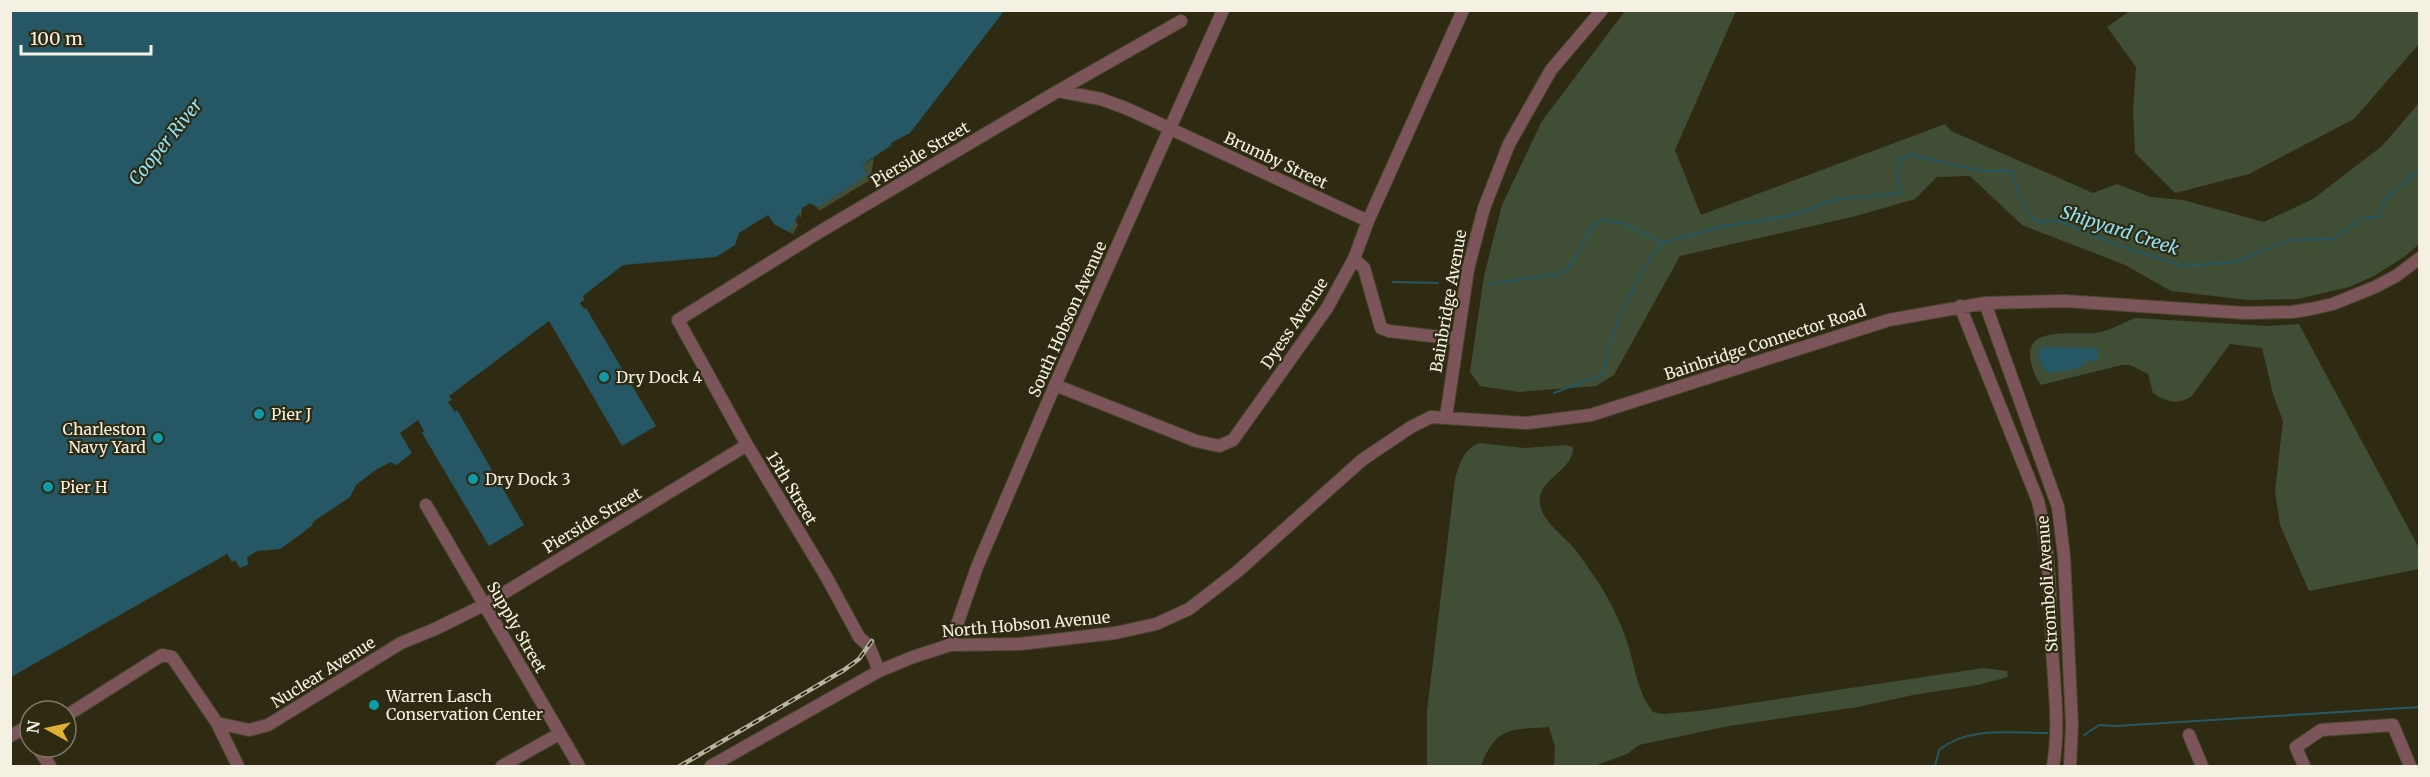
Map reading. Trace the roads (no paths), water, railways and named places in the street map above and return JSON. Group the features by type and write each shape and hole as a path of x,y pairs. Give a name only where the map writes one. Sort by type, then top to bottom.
{"street":[{"name":"South Hobson Avenue","path":"950,645 977,567 1055,385 1223,10"},
{"name":"Dyess Avenue","path":"1055,385 1196,441 1219,446 1233,440 1327,308 1354,259 1368,221 1462,10"},
{"name":"Bainbridge Avenue","path":"1446,417 1474,239 1509,144 1551,70 1602,10"},
{"name":"Pierside Street","path":"678,320 1058,91 1181,21"},
{"name":"Brumby Street","path":"1058,91 1101,99 1128,109 1368,221"},
{"name":"Bainbridge Connector Road","path":"1446,417 1527,423 1591,415 1889,320 1960,306 2023,301 2096,303 2221,312 2292,312 2351,298 2396,276 2420,258"},
{"path":"1354,259 1364,268 1381,328 1389,331 1457,339"},
{"name":"Stromboli Avenue","path":"1985,303 2054,490 2061,522 2072,725 2070,766"},
{"name":"Stromboli Avenue","path":"1960,306 2038,501 2047,553 2056,731 2053,766"},
{"name":"13th Street","path":"678,320 747,445 827,578 859,637 869,646 879,671"},
{"name":"North Hobson Avenue","path":"711,766 879,671 913,657 950,645 1020,644 1115,633 1156,624 1189,609 1238,571 1362,460 1420,422 1431,417 1446,417"},
{"name":"Pierside Street","path":"486,604 747,445"},
{"name":"Supply Street","path":"426,505 579,766"},
{"name":"Nuclear Avenue","path":"217,723 249,730 268,725 401,643 486,604"},
{"path":"78,708 162,655 172,657 217,723 238,766"},
{"path":"2304,766 2296,747 2321,730 2393,725 2410,766"},
{"path":"502,766 559,734"},
{"path":"2189,735 2202,766"}],"water":[{"name":"Cooper River","path":"11,11 1004,11 910,133 891,143 892,145 862,165 868,175 817,207 810,203 802,208 789,232 774,224 768,215 739,233 735,245 716,257 623,265 583,296 584,300 580,303 584,309 586,308 656,426 622,446 549,321 449,396 452,400 448,402 455,412 457,410 524,525 489,546 422,433 424,431 418,420 400,433 412,453 359,487 351,502 314,524 279,552 258,552 249,558 249,564 240,568 227,554 11,677"},
{"path":"2041,347 2097,348 2099,361 2086,361 2080,368 2051,373 2044,370 2038,355"}],"waterway":[{"name":"Shipyard Creek","path":"1488,284 1561,274 1573,261 1589,232 1601,220 1622,223 1662,243 1720,227 1793,215 1833,200 1900,193 1897,175 1899,160 1910,155 1982,171 2011,171 2024,206 2036,222 2059,221 2117,245 2183,266 2234,262 2290,240 2333,239 2363,218 2379,217 2385,200 2420,168"},
{"path":"1554,393 1604,374 1607,351 1623,310 1646,266 1662,243"},
{"name":"Shipyard Creek","path":"1393,282 1438,283"},
{"path":"2084,735 2099,725 2116,726 2420,707"},
{"path":"1935,766 1939,750 1963,737 1991,732 2047,733"}],"railway":[{"path":"680,766 844,670 859,659 872,641"}],"place":[{"name":"Dry Dock 4","path":"604,377"},
{"name":"Pier J","path":"259,414"},
{"name":"Charleston Navy Yard","path":"158,438"},
{"name":"Dry Dock 3","path":"473,479"},
{"name":"Pier H","path":"48,487"},
{"name":"Warren Lasch Conservation Center","path":"374,705"}]}
